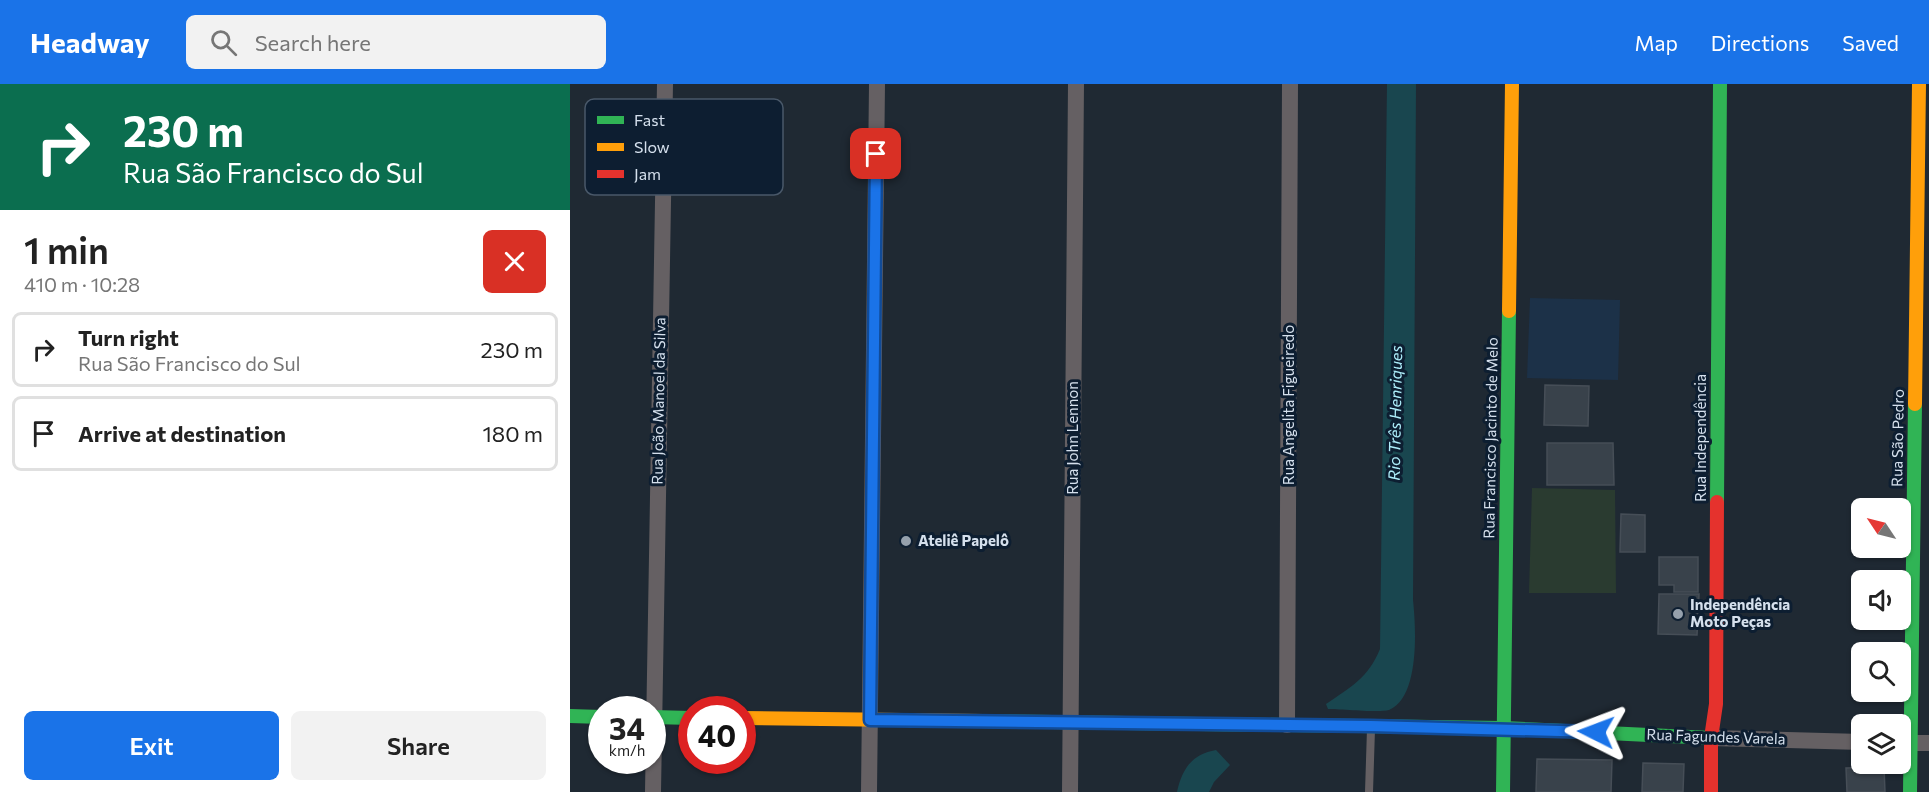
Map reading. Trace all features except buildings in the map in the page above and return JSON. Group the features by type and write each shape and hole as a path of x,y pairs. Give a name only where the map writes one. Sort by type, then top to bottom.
{"street":[{"name":"Rua João Manoel da Silva","path":"665,84 665,99"},
{"path":"869,792 877,84"},
{"name":"Rua John Lennon","path":"1070,792 1076,84"},
{"name":"Rua Angelita Figueiredo","path":"1287,725 1290,84"},
{"name":"Rua Francisco Jacinto de Melo","path":"1503,792 1512,84"},
{"name":"Rua Independência","path":"1711,792 1711,738 1716,704 1720,84"},
{"name":"Rua São Pedro","path":"1906,714 1919,84"},
{"name":"Rua João Manoel da Silva","path":"653,696 663,195"},
{"path":"570,716 588,717"},
{"name":"Rua Fagundes Varela","path":"756,718 1503,728 1711,738 1851,742"},
{"path":"1911,743 1929,743"},
{"name":"Rua João Manoel da Silva","path":"652,774 652,792"},
{"name":"Rua São Pedro","path":"1908,774 1910,792"}],"lane":[{"path":"1369,792 1371,726"}],"shaded area":[{"path":"1530,298 1620,300 1618,380 1527,378"}],"green space":[{"path":"1532,488 1615,490 1616,593 1529,593"}],"water":[{"name":"Rio Três Henriques","path":"1387,84 1416,84 1414,661 1406,691 1399,703 1389,710 1328,709 1326,704 1364,675 1380,649"},
{"path":"1216,750 1230,765 1214,782 1209,792 1177,792 1189,764 1200,755"}],"traffic: fast":[{"path":"1717,502 1720,84"},
{"path":"1503,792 1509,311"},
{"path":"1910,792 1915,404"},
{"path":"570,716 588,717"},
{"path":"666,717 678,718"},
{"path":"983,721 1503,728 1711,738"}],"traffic: slow":[{"path":"1509,311 1512,84"},
{"path":"1915,404 1919,84"},
{"path":"756,718 983,721"}],"traffic: jam":[{"path":"1711,792 1711,738 1716,704 1717,502"}],"place":[{"name":"Ateliê Papelô","path":"906,541"},
{"name":"Independência Moto Peças","path":"1678,614"}],"route":[{"path":"876,154 870,720 1503,728 1596,732"}]}
